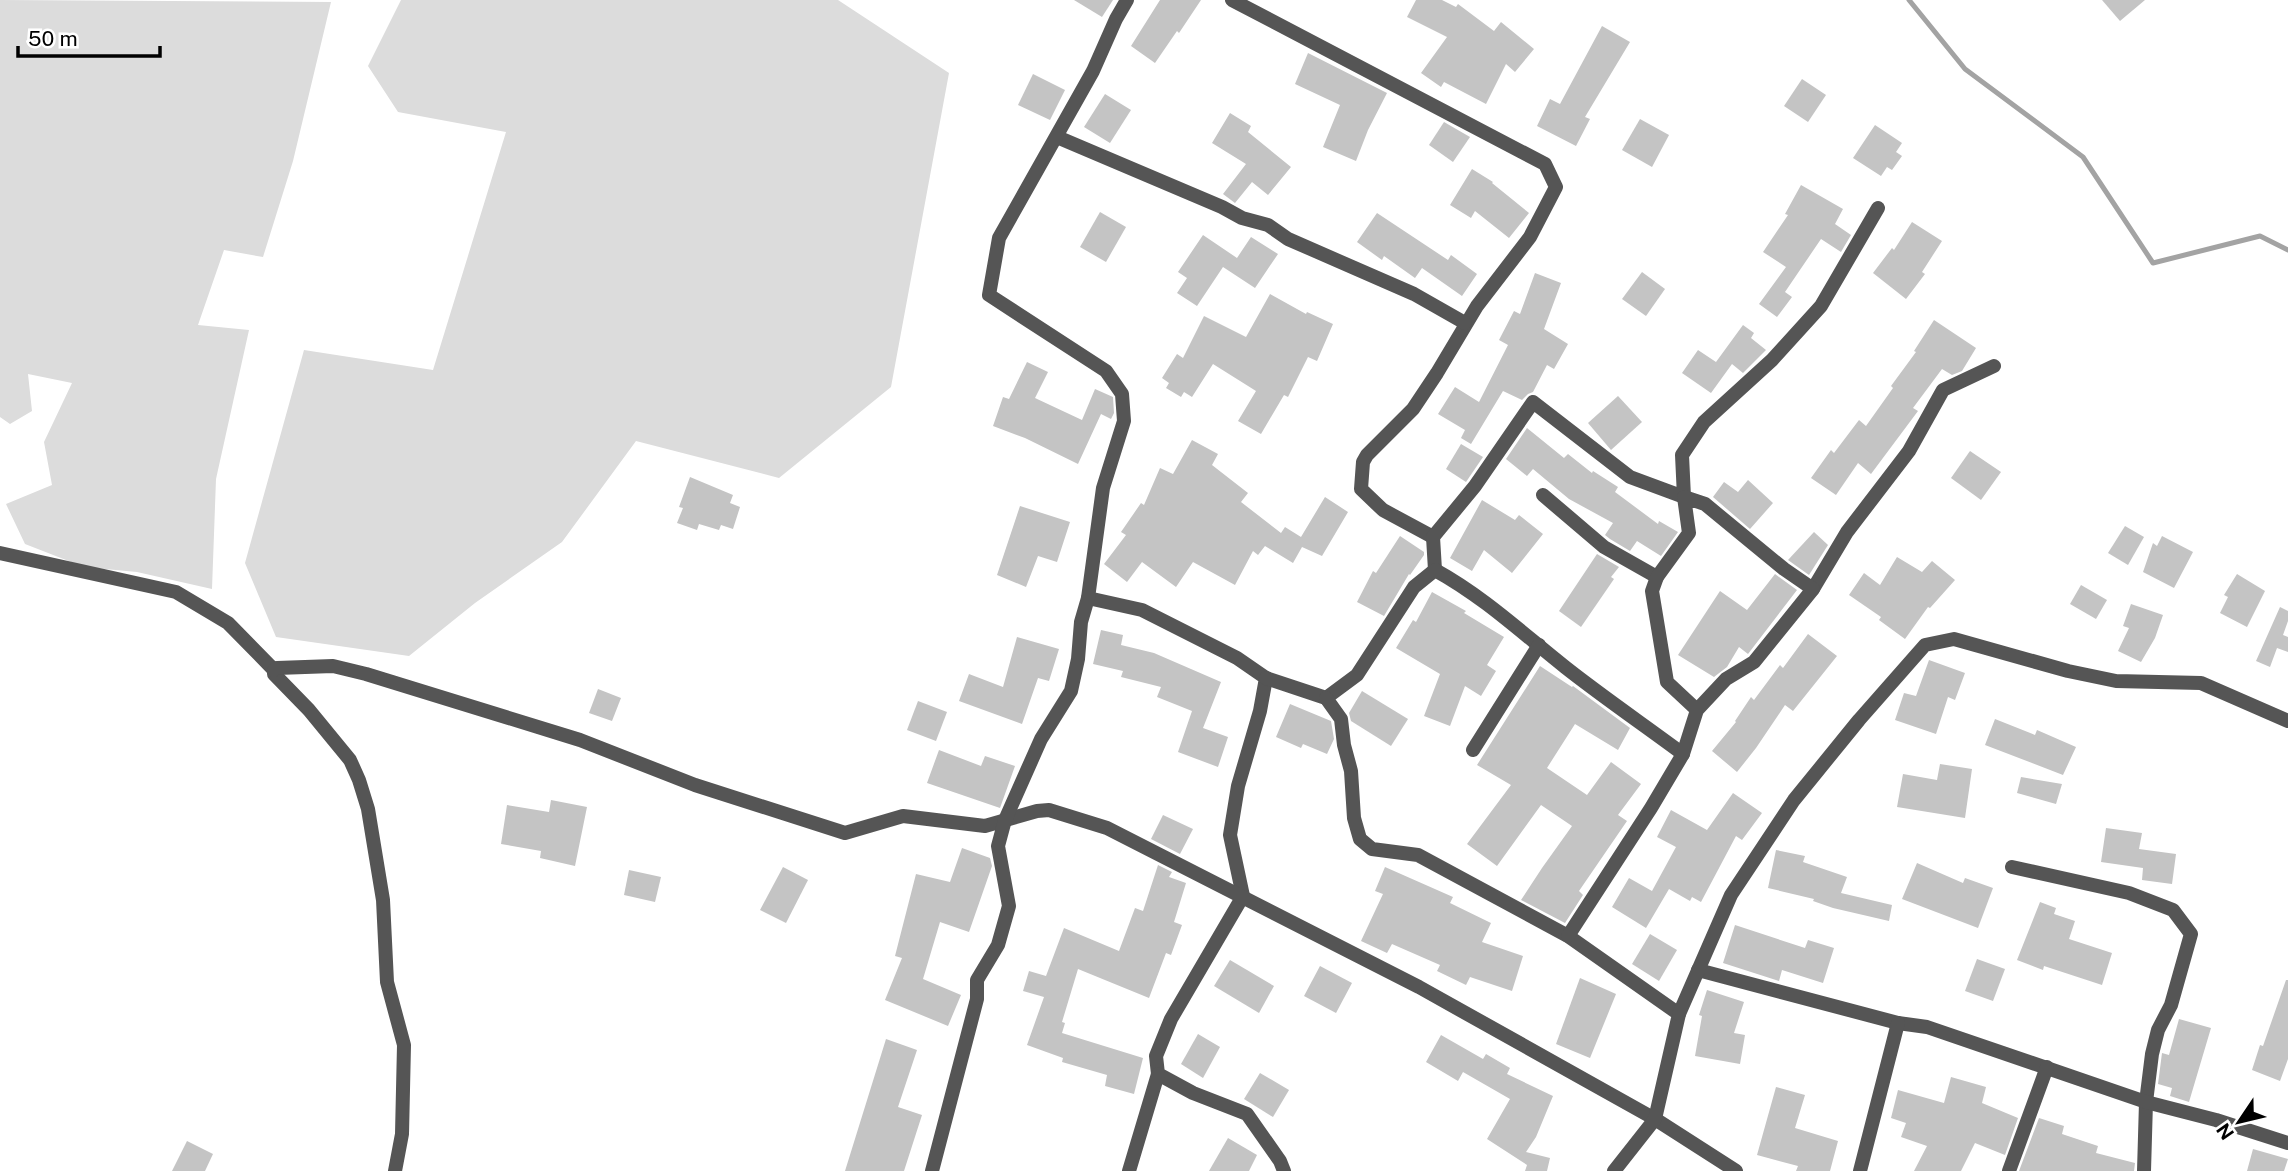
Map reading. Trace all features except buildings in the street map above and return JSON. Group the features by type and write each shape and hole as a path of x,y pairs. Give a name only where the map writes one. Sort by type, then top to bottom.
{"street":[{"path":"932,1171 977,999 977,980 998,945 1009,906 998,846 1005,820 1041,739 1071,691 1079,659 1081,622 1088,598 1103,488 1124,421 1122,394 1106,370 989,295 999,237 1058,136 1128,0"},
{"path":"1232,0 1545,164 1556,187 1530,237 1465,323 1413,409 1363,462 1361,489 1382,510 1433,537"},
{"path":"1058,136 1242,218 1268,225 1288,239 1414,294 1465,323"},
{"path":"1697,710 1667,682 1652,591 1657,577 1689,533 1682,455 1704,422 1772,360 1821,306 1878,208"},
{"path":"1568,936 1684,754 1697,710 1726,679 1754,662 1813,589 1847,532 1909,451 1943,390 1994,366"},
{"path":"1435,570 1433,537 1475,486 1533,402 1630,477 1705,504 1784,569 1813,589"},
{"path":"1543,495 1604,547 1657,577"},
{"path":"0,553 176,592 228,623 274,670 274,674 309,710 349,760 368,809 383,900 387,982 404,1045 402,1134 395,1171"},
{"path":"1435,570 1460,583 1501,612 1566,668 1684,754"},
{"path":"1326,698 1357,675 1414,587 1435,570"},
{"path":"1088,598 1142,610 1237,657 1266,678 1326,698 1341,719 1351,771 1353,818 1360,839 1372,849 1418,855 1568,936 1678,1014"},
{"path":"1614,1171 1655,1119 1678,1014 1731,895 1794,800 1925,645 1954,639 2068,671 2116,681 2201,682 2288,721"},
{"path":"1473,750 1539,645"},
{"path":"274,670 333,666 366,674 580,740 695,785 845,834 903,816 985,826 1049,810 1107,828 1419,987 1655,1119 1736,1171"},
{"path":"1129,1171 1158,1074 1156,1056 1171,1019 1243,896 1230,835 1231,825 1238,786 1266,678"},
{"path":"2012,867 2129,893 2173,910 2191,934 2171,1005 2158,1030 2152,1054 2146,1102 2144,1171"},
{"path":"1698,970 1898,1023 1927,1027 2146,1102 2216,1120 2288,1143"},
{"path":"1860,1171 1898,1023"},
{"path":"2009,1171 2046,1067"},
{"path":"1158,1074 1193,1093 1247,1114 1284,1171"}],"shaded area":[{"path":"0,0 331,2 293,161 263,257 224,250 198,325 249,330 216,479 212,589 137,572 84,567 25,544 6,504 52,485 44,442 72,383 28,374 32,411 10,424 0,417"},
{"path":"401,0 838,0 949,73 891,387 779,478 636,441 562,542 475,603 409,656 276,637 245,563 304,350 433,370 506,132 398,112 368,66"}],"waterway":[{"path":"1909,0 1965,69 2083,157 2153,263 2260,236 2288,250"}]}
